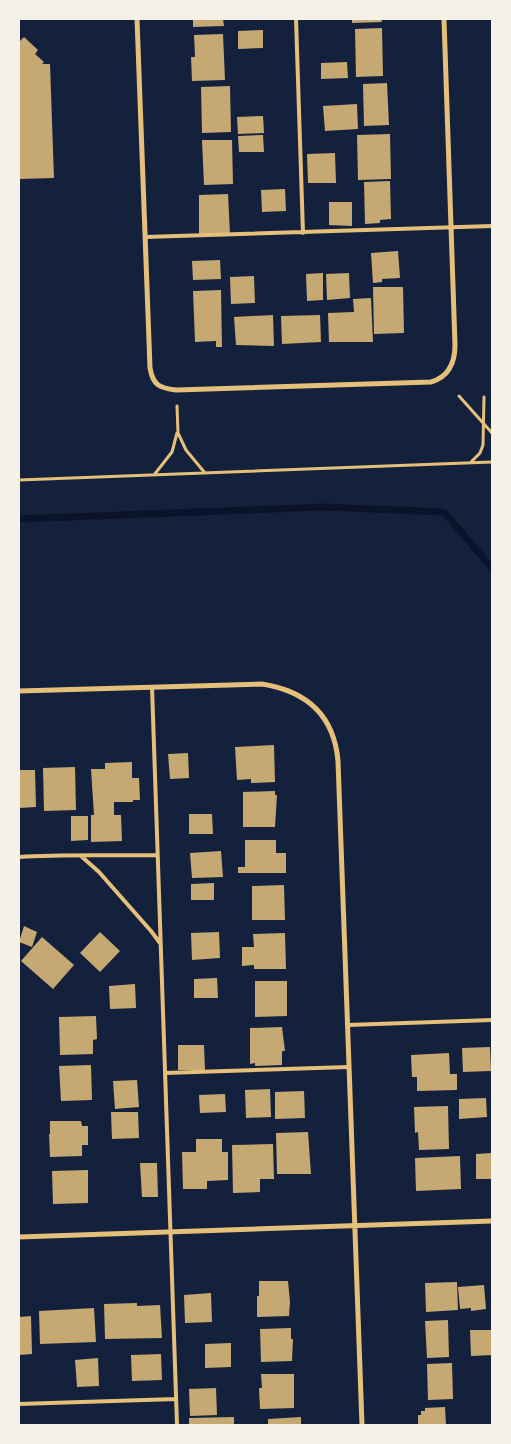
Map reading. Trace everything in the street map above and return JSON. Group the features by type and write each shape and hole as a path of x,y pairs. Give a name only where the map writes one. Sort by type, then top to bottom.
{"street":[{"path":"137,19 150,368 156,385 165,389 176,390 431,382 443,376 449,370 455,354 444,19"},
{"path":"19,691 262,684 290,691 314,706 330,728 337,750 362,1425"},
{"path":"19,1237 492,1222"}],"lane":[{"path":"296,19 303,233"},
{"path":"145,237 492,226"},
{"path":"152,687 177,1425"},
{"path":"19,857 158,854"},
{"path":"81,856 100,872 160,944"},
{"path":"348,1025 492,1020"},
{"path":"165,1073 350,1067"},
{"path":"19,1404 176,1399"}],"path":[{"path":"459,396 492,433"},
{"path":"470,462 480,453 484,445 484,397"},
{"path":"153,475 172,452 178,433 177,406"},
{"path":"178,433 186,450 205,473"},
{"path":"19,480 492,462"}],"building":[{"path":"193,19 223,19 224,26 193,27"},
{"path":"352,19 381,19 382,22 352,23"},
{"path":"382,28 383,76 356,77 355,29"},
{"path":"263,30 263,48 238,49 238,31"},
{"path":"223,34 225,80 192,81 191,57 195,57 194,35"},
{"path":"24,37 38,50 35,54 44,62 42,64 50,64 54,178 19,179 19,40"},
{"path":"347,62 348,78 321,79 321,63"},
{"path":"387,83 389,125 364,126 363,84"},
{"path":"230,86 231,132 202,133 201,87"},
{"path":"357,104 358,129 325,131 323,106"},
{"path":"263,116 264,133 238,134 237,117"},
{"path":"390,134 391,179 358,180 357,135"},
{"path":"263,135 264,152 239,152 238,136"},
{"path":"202,140 232,140 233,184 204,185"},
{"path":"335,153 336,183 308,183 307,154"},
{"path":"390,181 391,219 380,220 380,223 365,224 364,182"},
{"path":"285,189 286,211 262,212 261,190"},
{"path":"228,194 230,234 199,235 199,195"},
{"path":"329,202 352,202 352,226 329,225"},
{"path":"398,251 400,278 382,279 382,282 373,283 371,253"},
{"path":"220,260 221,279 193,280 192,261"},
{"path":"323,273 323,300 307,301 306,274"},
{"path":"349,273 350,298 327,300 326,274"},
{"path":"254,276 255,303 231,304 230,277"},
{"path":"373,287 403,287 404,333 374,334"},
{"path":"221,290 222,347 216,347 216,341 195,342 193,291"},
{"path":"371,298 373,342 329,342 328,313 354,312 353,299"},
{"path":"273,315 274,346 236,345 234,317"},
{"path":"320,315 321,342 282,344 281,316"},
{"path":"274,745 275,782 251,783 251,779 237,780 235,747"},
{"path":"188,753 189,778 170,779 168,754"},
{"path":"132,762 132,778 139,778 140,800 114,802 114,815 121,815 122,841 91,842 91,815 94,815 91,769 105,769 105,763"},
{"path":"75,767 76,810 44,811 43,768"},
{"path":"19,770 35,770 36,807 19,808"},
{"path":"275,791 275,795 277,795 275,827 243,827 243,792"},
{"path":"189,814 212,814 213,834 189,834"},
{"path":"71,816 88,816 88,840 71,841"},
{"path":"245,840 276,840 276,853 286,853 286,873 238,873 238,867 245,867"},
{"path":"221,851 223,877 192,878 190,853"},
{"path":"214,883 214,900 191,900 191,884"},
{"path":"284,885 285,920 252,920 252,886"},
{"path":"24,926 37,932 32,947 19,942"},
{"path":"100,932 120,951 100,972 80,953"},
{"path":"219,932 220,958 192,960 191,933"},
{"path":"285,933 286,969 254,969 254,965 242,966 242,947 254,947 253,934"},
{"path":"42,937 74,965 53,989 21,961"},
{"path":"217,978 218,998 194,998 194,979"},
{"path":"255,981 287,981 287,1016 255,1017"},
{"path":"135,984 136,1008 110,1009 109,986"},
{"path":"96,1016 97,1039 93,1040 93,1054 60,1055 59,1017"},
{"path":"282,1027 285,1051 282,1051 282,1065 255,1066 255,1063 250,1064 250,1028"},
{"path":"178,1045 204,1045 205,1070 178,1070"},
{"path":"490,1047 491,1071 463,1072 462,1048"},
{"path":"449,1053 450,1074 457,1074 457,1090 417,1091 417,1077 412,1077 411,1055"},
{"path":"91,1065 92,1100 61,1101 59,1066"},
{"path":"137,1080 139,1107 115,1109 113,1081"},
{"path":"270,1089 271,1117 246,1118 245,1090"},
{"path":"304,1091 305,1118 275,1119 275,1092"},
{"path":"225,1094 226,1112 200,1113 199,1095"},
{"path":"486,1098 487,1117 459,1119 459,1099"},
{"path":"448,1106 449,1149 419,1150 418,1132 415,1133 414,1107"},
{"path":"111,1112 138,1112 139,1138 112,1139"},
{"path":"50,1121 81,1121 82,1126 88,1126 88,1145 82,1145 82,1156 50,1157"},
{"path":"308,1132 311,1174 277,1174 276,1133"},
{"path":"196,1139 222,1139 222,1152 228,1152 228,1180 207,1181 207,1189 183,1189 182,1152 196,1152"},
{"path":"273,1144 274,1179 260,1179 260,1192 233,1193 232,1145"},
{"path":"492,1153 492,1179 476,1179 476,1154"},
{"path":"460,1156 461,1189 416,1191 415,1158"},
{"path":"140,1163 157,1163 158,1197 142,1197"},
{"path":"88,1170 88,1203 53,1204 52,1171"},
{"path":"259,1281 288,1281 289,1316 257,1317"},
{"path":"457,1282 458,1310 426,1312 425,1283"},
{"path":"484,1285 486,1309 471,1311 471,1308 460,1309 458,1287"},
{"path":"211,1293 212,1322 185,1323 184,1295"},
{"path":"137,1303 137,1306 160,1305 162,1338 105,1339 104,1304"},
{"path":"94,1308 96,1342 40,1344 39,1311"},
{"path":"31,1316 32,1354 19,1355 19,1317"},
{"path":"448,1320 449,1357 427,1358 425,1321"},
{"path":"291,1328 291,1339 293,1339 292,1361 261,1362 260,1329"},
{"path":"470,1330 492,1330 492,1355 471,1356"},
{"path":"231,1343 231,1367 205,1368 205,1344"},
{"path":"161,1354 162,1380 132,1381 131,1355"},
{"path":"98,1358 99,1386 77,1387 75,1360"},
{"path":"452,1363 453,1399 428,1400 427,1364"},
{"path":"261,1374 294,1374 294,1408 260,1409 259,1388 262,1388"},
{"path":"216,1388 217,1415 190,1416 189,1389"},
{"path":"445,1407 446,1425 418,1425 418,1415 421,1415 421,1411 425,1411 425,1408"},
{"path":"234,1417 234,1425 189,1425 189,1418"},
{"path":"301,1417 301,1425 268,1425 268,1419"}],"waterway":[{"path":"19,519 323,507 444,512 492,568"}]}
